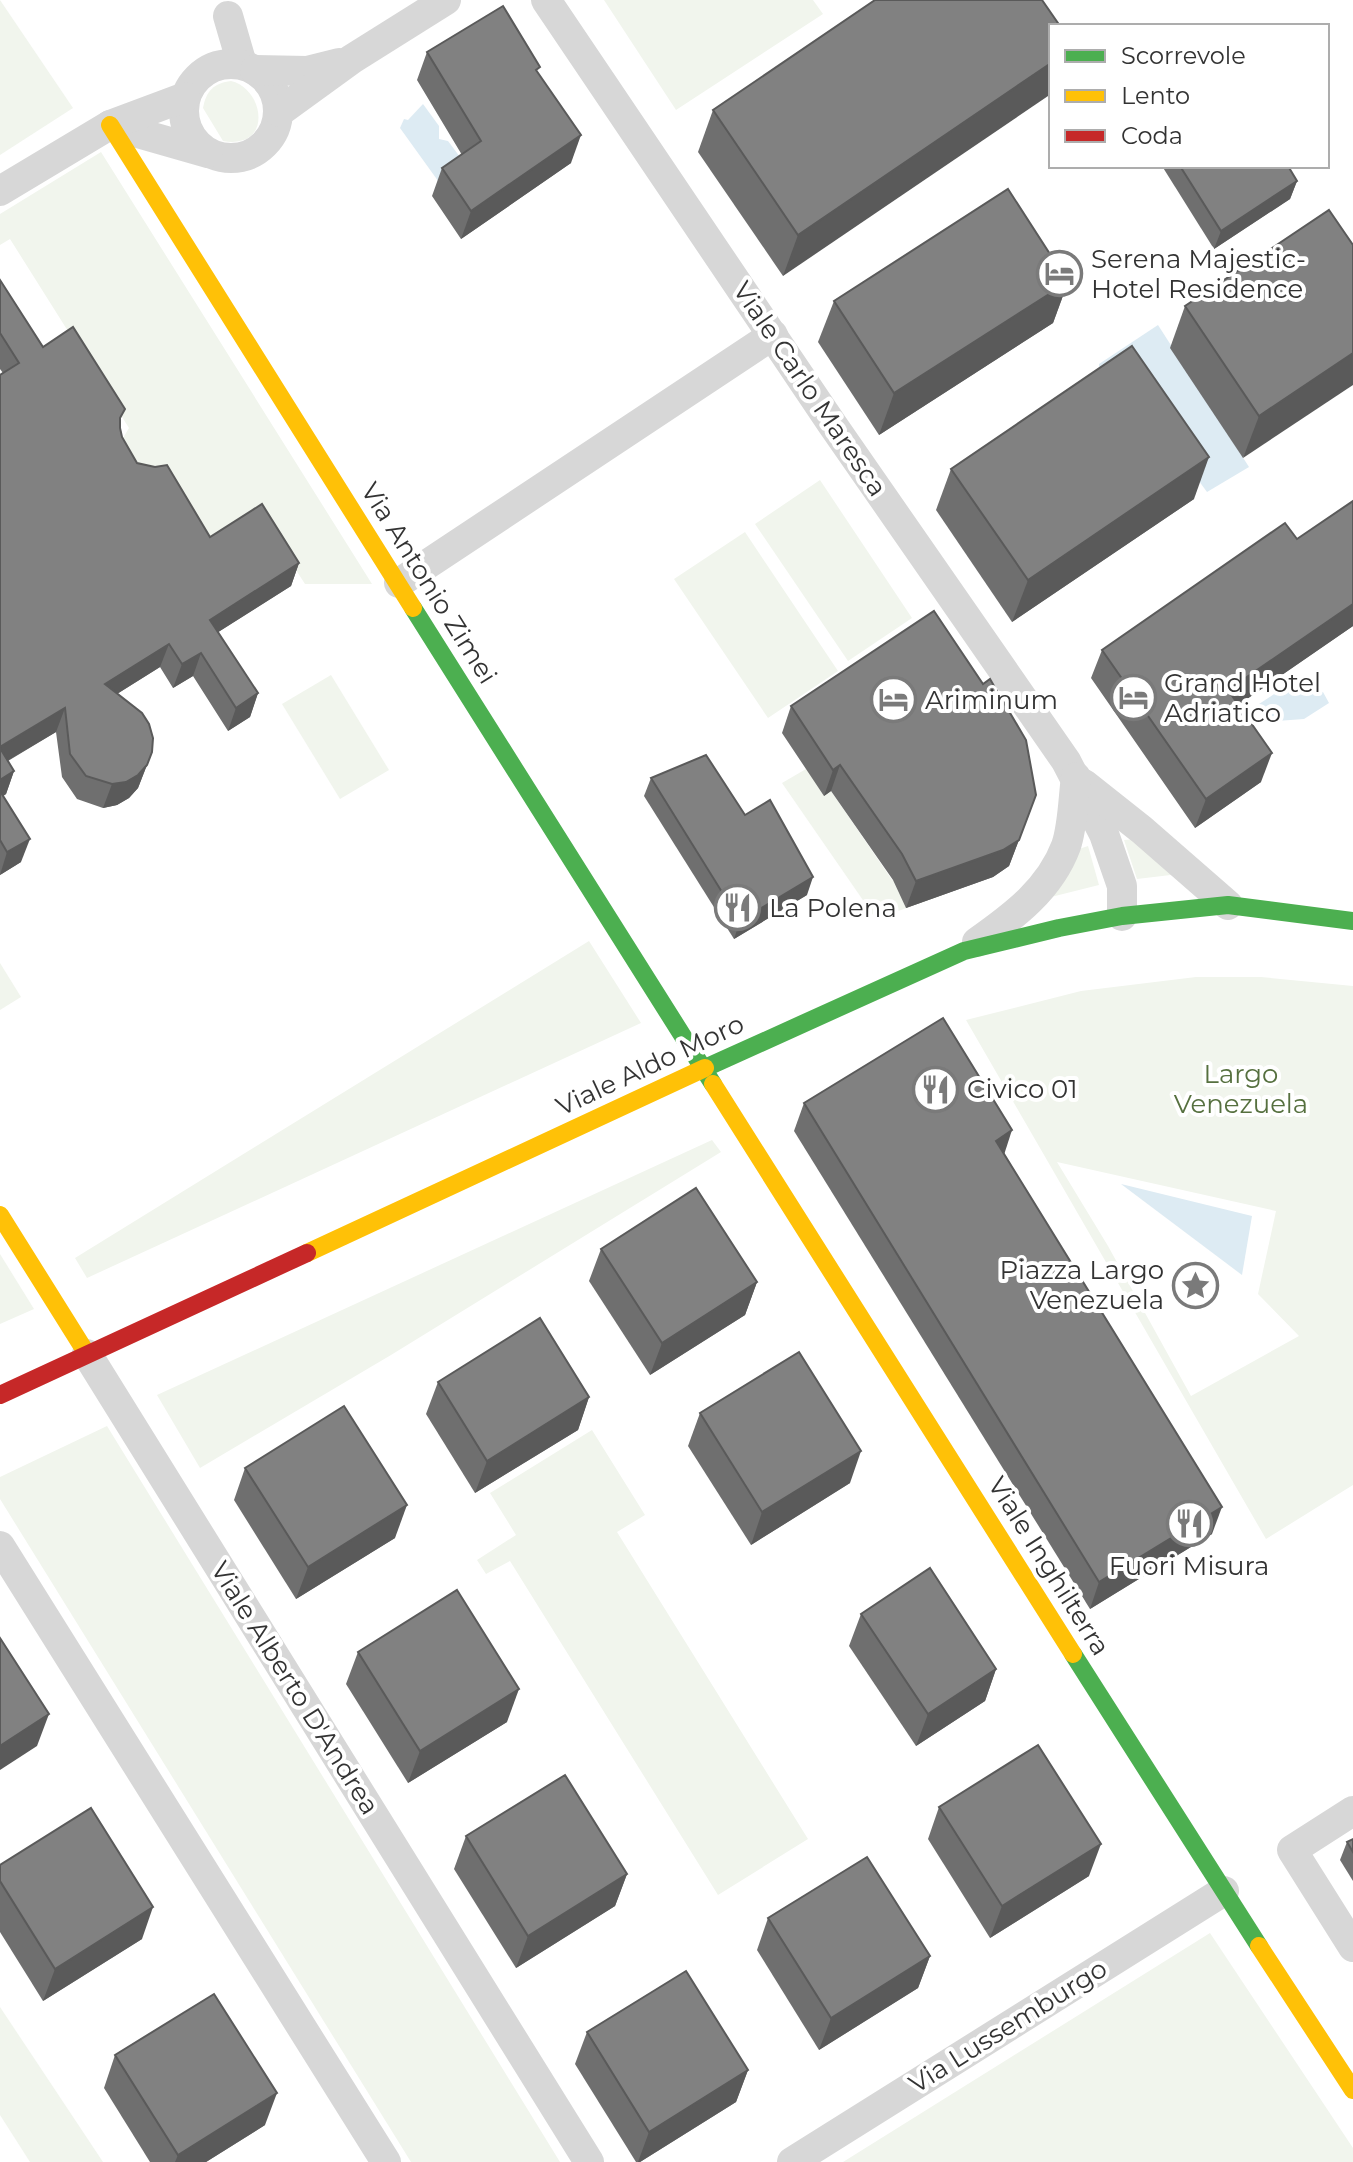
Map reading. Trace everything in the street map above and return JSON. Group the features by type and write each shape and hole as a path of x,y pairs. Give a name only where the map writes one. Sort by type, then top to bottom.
{"street":[{"path":"279,112 352,59 446,0"},
{"name":"Viale Carlo Maresca","path":"546,0 1036,714 1076,777 1104,834 1122,886 1122,916"},
{"path":"110,125 226,158 241,157 256,151 272,134 279,112 273,87 249,67 228,16"},
{"path":"210,154 199,147 185,124 185,97 201,73 228,63 307,71 352,59"},
{"path":"0,191 110,125 185,97"},
{"name":"Via Antonio Zimei","path":"110,125 702,1069"},
{"path":"399,583 773,335"},
{"path":"964,951 1023,908 1049,876 1066,845 1076,777"},
{"name":"Viale Carlo Maresca","path":"1076,777 1228,905"},
{"name":"Viale Aldo Moro","path":"0,1395 702,1069 964,951 1122,916 1228,905 1303,912 1353,921"},
{"name":"Viale Inghilterra","path":"702,1069 1353,2090"},
{"name":"Viale Alberto D'Andrea","path":"0,1215 589,2162"},
{"path":"5,1563 386,2162"},
{"path":"1353,1811 1292,1850 1353,1947"},
{"name":"Via Lussemburgo","path":"792,2162 1224,1891"}],"green space":[{"path":"0,0 73,108 0,155"},
{"path":"604,0 813,0 823,14 676,110"},
{"path":"231,81 251,95 258,117 250,137 223,141 203,108 212,89"},
{"path":"101,152 372,584 305,584 261,516 207,547 122,449 123,438 129,428 10,239 0,245 0,214"},
{"path":"820,480 912,618 848,661 755,524"},
{"path":"745,532 838,671 768,718 674,579"},
{"path":"331,675 389,770 340,799 282,704"},
{"path":"806,769 831,791 892,880 940,896 876,919 782,783"},
{"path":"1138,839 1179,874 1137,879 1124,840"},
{"path":"1088,846 1099,885 1047,898 1076,850"},
{"path":"589,941 641,1023 87,1278 75,1258"},
{"path":"0,963 21,997 0,1010"},
{"name":"Largo Venezuela","path":"1196,977 1261,977 1353,986 1353,1485 1266,1539 966,1020 1081,991","holes":["1057,1162 1276,1211 1258,1294 1299,1336 1191,1396 1108,1246"]},
{"path":"712,1140 721,1152 391,1355 200,1468 157,1395"},
{"path":"0,1254 34,1309 0,1324"},
{"path":"107,1426 560,2162 411,2162 0,1499 0,1477"},
{"path":"592,1430 645,1515 617,1532 808,1839 718,1895 510,1561 486,1574 477,1560 516,1535 490,1493"},
{"path":"1210,1933 1353,2148 1353,2162 843,2162"},
{"path":"0,2007 103,2162 30,2162 0,2115"}],"shaded area":[{"path":"423,104 439,126 439,139 448,141 466,165 441,185 400,128 404,119 408,120"},
{"path":"1158,325 1249,467 1207,492 1133,391 1100,390 1099,364"},
{"path":"1285,687 1323,692 1329,703 1304,719 1277,721 1259,704"},
{"path":"1121,1184 1252,1216 1242,1275"}],"building":[{"path":"875,0 1042,0 1059,24 1049,24 1049,64 798,235 713,110"},
{"path":"503,6 540,67 536,70 581,135 471,211 442,168 481,141 427,52"},
{"path":"1181,168 1289,168 1297,181 1221,231"},
{"path":"1008,189 1068,282 894,393 834,301"},
{"path":"1329,210 1353,245 1353,353 1259,416 1185,306"},
{"path":"0,280 43,347 73,327 125,409 120,418 122,437 137,463 155,467 167,465 210,537 262,504 299,563 210,620 258,693 236,708 201,653 182,664 169,644 105,684 142,713 153,738 147,765 126,782 112,784 86,776 70,754 65,708 0,747 0,375 19,363 0,333"},
{"path":"1132,346 1209,457 1028,580 951,469"},
{"path":"1353,501 1353,604 1228,690 1272,753 1206,799 1102,650 1285,523 1297,539"},
{"path":"934,611 983,684 990,679 1026,740 1036,795 1019,840 1003,850 916,881 902,854 840,765 833,770 791,706"},
{"path":"0,748 14,771 0,780"},
{"path":"706,755 745,815 770,800 813,877 740,921 651,778"},
{"path":"0,791 30,839 7,852 0,840"},
{"path":"943,1018 1012,1130 996,1141 1222,1507 1099,1582 804,1103"},
{"path":"696,1188 757,1282 662,1343 601,1249"},
{"path":"540,1318 589,1397 487,1461 438,1382"},
{"path":"799,1352 861,1451 762,1512 700,1413"},
{"path":"344,1406 407,1505 308,1567 245,1468"},
{"path":"930,1568 996,1669 928,1714 861,1614"},
{"path":"457,1590 519,1689 420,1751 358,1652"},
{"path":"0,1638 49,1714 0,1746"},
{"path":"1038,1745 1101,1844 1002,1906 939,1807"},
{"path":"565,1775 627,1874 528,1936 466,1836"},
{"path":"91,1808 153,1907 55,1969 0,1881 0,1865"},
{"path":"867,1857 930,1956 831,2018 768,1918"},
{"path":"686,1971 748,2070 649,2132 587,2032"},
{"path":"214,1994 277,2093 178,2155 115,2055"}],"traffic: fast":[{"path":"413,608 713,1084"},
{"path":"705,1068 964,951 1059,928 1122,916 1228,905 1353,921"},
{"path":"1073,1654 1259,1946"}],"traffic: slow":[{"path":"110,125 413,608"},
{"path":"307,1253 705,1068"},
{"path":"713,1084 1073,1654"},
{"path":"0,1215 87,1354"},
{"path":"1259,1946 1353,2090"}],"traffic: jam":[{"path":"0,1395 307,1253"}],"place":[{"name":"Serena Majestic- Hotel Residence","path":"1060,274"},
{"name":"Grand Hotel Adriatico","path":"1133,698"},
{"name":"Ariminum","path":"894,700"},
{"name":"La Polena","path":"738,908"},
{"name":"Civico 01","path":"936,1089"},
{"name":"Piazza Largo Venezuela","path":"1195,1285"},
{"name":"Fuori Misura","path":"1189,1523"}]}
